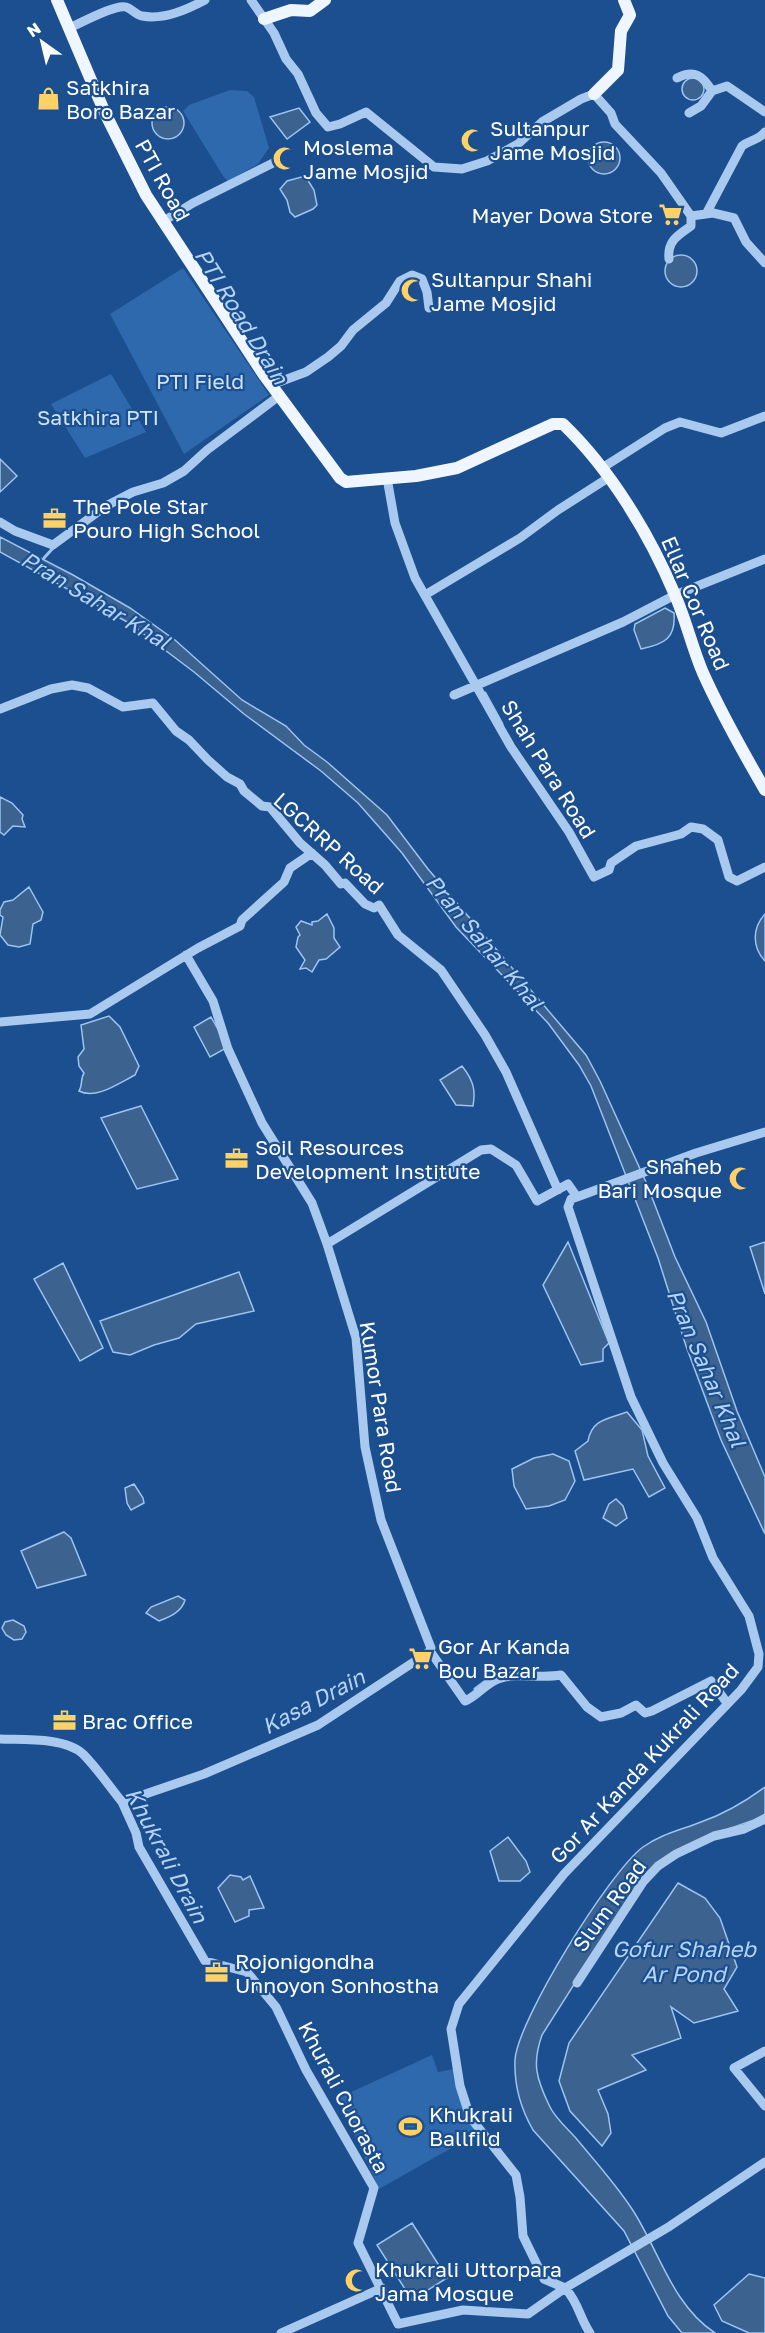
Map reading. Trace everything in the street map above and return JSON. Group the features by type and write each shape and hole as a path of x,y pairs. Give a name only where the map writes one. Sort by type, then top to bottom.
{"main road":[{"name":"PTI Road","path":"57,0 105,113 146,195 271,385 340,478 346,482 416,476"},
{"path":"264,19 291,10 306,12 325,0"},
{"path":"594,94 600,85 618,70 621,31 630,15 624,0"},
{"name":"Ellar Cor Road","path":"416,476 457,468 553,424 563,423 584,444 643,531 675,595 703,672 765,790"}],"street":[{"path":"69,28 115,9 126,7 141,16 159,16 187,10 205,0"},
{"path":"251,0 286,59 298,74 316,113 328,127 366,112 434,167 462,169 488,161 518,144 542,122 594,94 611,113 615,124 661,173 691,216 691,226 673,237 668,254 669,259"},
{"path":"677,78 684,74 697,74 704,78 712,91"},
{"path":"689,113 701,106 712,91 727,86 765,112"},
{"path":"706,214 742,146 760,138 765,132"},
{"path":"162,222 193,203 274,162"},
{"path":"691,216 713,213 734,218 746,242 765,263"},
{"path":"736,217 749,240 765,258"},
{"path":"271,385 306,372 328,357 341,346 353,330 386,303 400,281 406,277 412,275 422,279 427,292 429,308"},
{"path":"0,522 15,531 53,545 106,506 133,492 163,483 184,471 207,450 279,396"},
{"path":"425,595 520,538 665,428 680,422 721,433 765,416"},
{"name":"Shah Para Road","path":"387,478 395,523 416,578 511,747 569,832 594,877 609,870 611,863 636,846 681,834 691,827 703,829 718,840 729,877 737,881 765,867"},
{"path":"454,695 623,622 675,595 765,559"},
{"name":"LGCRRP Road","path":"0,709 51,689 72,685 88,688 123,707 153,703 176,731 227,777 240,784 244,791 262,806 270,807 300,843 336,879 342,884 345,883 365,904 374,908 379,905 398,935 441,970 485,1035 506,1072 558,1190"},
{"path":"0,1022 90,1014 186,955 240,926 242,920 284,882 291,868 312,853"},
{"name":"Kumor Para Road","path":"186,955 213,1001 228,1049 262,1122 312,1203 327,1244 356,1338 364,1447 381,1520 395,1560 428,1635 432,1648 430,1651"},
{"path":"327,1244 481,1150 491,1149 516,1165 537,1202 568,1184 577,1197 696,1153 765,1132"},
{"name":"Gor Ar Kanda Kukrali Road","path":"565,2288 544,2279 523,2236 516,2175 470,2117 460,2086 451,2029 459,2004 564,1874 741,1690 758,1667 759,1654 753,1627 740,1600 713,1558 697,1518 663,1463 631,1397 568,1207 571,1199 577,1197"},
{"path":"0,1739 67,1744 82,1753 122,1802 204,1774 318,1725 430,1651 465,1701 498,1679 512,1676 561,1675 587,1707 601,1717 621,1713 636,1705 645,1713 652,1711 711,1681 727,1703"},
{"name":"Khurali Cuorasta","path":"122,1802 136,1833 139,1847 205,1961 247,1972 276,2007 306,2070 374,2188 358,2243 398,2324 463,2310 528,2314 565,2288"},
{"name":"Slum Road","path":"577,1983 643,1882 658,1866 676,1854 714,1836 744,1829 765,1819"},
{"path":"765,2051 734,2068 765,2106"},
{"path":"590,2333 583,2324 575,2299 565,2288 670,2226 765,2162"},
{"path":"281,2333 382,2288"}],"green space":[{"path":"230,90 247,91 254,97 269,148 258,164 228,181 183,111 189,105"},
{"name":"PTI Field","path":"183,268 269,395 184,454 110,314"},
{"name":"Satkhira PTI","path":"111,374 146,432 85,458 51,404"},
{"name":"Khukrali Ballfild","path":"432,2055 438,2072 454,2069 478,2133 379,2189 338,2098"}],"water":[{"path":"689,78 697,78 704,85 704,93 697,100 689,100 682,93 682,85"},
{"path":"168,107 180,111 184,123 180,135 168,139 156,135 152,123 156,111"},
{"path":"299,108 310,122 287,139 270,117"},
{"path":"604,142 615,147 620,158 615,169 604,174 593,169 588,158 593,147"},
{"path":"305,176 314,190 317,205 295,217 290,212 287,200 280,189 287,181"},
{"path":"681,255 693,259 697,271 693,283 681,287 669,283 665,271 669,259"},
{"path":"0,459 17,476 0,492"},
{"name":"Pran Sahar Khal","path":"0,537 130,608 175,640 242,700 286,726 304,745 327,762 387,815 428,869 586,1055 646,1182 675,1257 706,1322 737,1411 765,1477 765,1534 721,1440 686,1346 658,1258 591,1086 579,1065 548,1023 456,927 402,853 358,803 321,771 244,714 194,672 129,623 0,552"},
{"path":"665,608 674,613 671,634 657,645 641,649 634,630 635,624"},
{"path":"0,797 12,803 23,815 25,827 13,826 4,835 0,832"},
{"path":"29,887 43,912 41,920 33,924 30,944 19,947 8,945 0,935 3,917 0,915 0,910 4,902 13,900"},
{"path":"327,914 334,928 334,938 340,947 326,959 319,960 312,972 306,968 300,969 305,960 296,947 300,935 296,927 301,921 312,925 312,922 318,921"},
{"path":"765,914 765,961 758,950 755,937 758,925"},
{"path":"109,1016 120,1027 139,1066 135,1075 100,1092 79,1091 84,1073 79,1066 78,1057 84,1049 81,1025"},
{"path":"211,1017 228,1047 210,1057 194,1027"},
{"path":"462,1066 473,1085 473,1106 456,1105 440,1080"},
{"path":"141,1106 178,1179 137,1189 101,1118"},
{"path":"568,1242 609,1343 603,1349 603,1361 581,1365 543,1285"},
{"path":"765,1242 765,1294 750,1247"},
{"path":"63,1263 103,1348 80,1361 34,1279"},
{"path":"239,1272 254,1311 196,1324 179,1338 130,1355 113,1352 100,1321"},
{"path":"627,1412 642,1430 648,1456 665,1488 649,1497 633,1469 584,1480 575,1451 588,1441 597,1424 607,1418"},
{"path":"553,1454 569,1461 575,1481 565,1500 549,1506 526,1509 514,1486 512,1469 534,1458"},
{"path":"134,1484 144,1503 131,1510 127,1503 125,1488"},
{"path":"616,1499 623,1506 627,1518 616,1526 603,1518 609,1504"},
{"path":"64,1532 71,1538 86,1575 37,1588 21,1551"},
{"path":"178,1596 185,1600 181,1608 171,1616 159,1621 146,1613 151,1607"},
{"path":"13,1620 24,1626 26,1632 22,1639 14,1640 6,1635 2,1628 5,1622"},
{"path":"765,1787 765,1814 714,1834 657,1865 611,1926 542,2035 537,2054 538,2078 551,2109 625,2199 642,2225 667,2276 688,2308 715,2333 682,2333 668,2316 624,2231 533,2130 519,2096 515,2060 531,2014 567,1948 628,1861 643,1847 664,1835 718,1815"},
{"path":"508,1837 526,1861 530,1872 520,1881 499,1881 490,1851"},
{"path":"230,1875 241,1877 243,1880 250,1876 264,1908 249,1910 249,1916 235,1922 218,1888"},
{"name":"Gofur Shaheb Ar Pond","path":"678,1883 705,1898 720,1918 737,1967 724,1989 738,2011 694,2023 671,2007 681,2038 632,2055 646,2070 598,2090 608,2114 611,2133 602,2146 570,2111 559,2081 569,2043"},
{"path":"412,2223 447,2278 412,2300 377,2245"},
{"path":"749,2274 765,2278 765,2333 749,2333 722,2321 714,2305"}],"waterway":[{"name":"PTI Road Drain","path":"44,558 54,547"},
{"path":"485,693 502,724"},
{"path":"475,1689 487,1680"}],"place":[{"name":"Satkhira Boro Bazar","path":"48,99"},
{"name":"Sultanpur Jame Mosjid","path":"472,140"},
{"name":"Moslema Jame Mosjid","path":"285,159"},
{"name":"Mayer Dowa Store","path":"671,215"},
{"name":"Sultanpur Shahi Jame Mosjid","path":"413,291"},
{"name":"The Pole Star Pouro High School","path":"55,518"},
{"name":"Soil Resources Development Institute","path":"237,1159"},
{"name":"Shaheb Bari Mosque","path":"740,1178"},
{"name":"Gor Ar Kanda Bou Bazar","path":"420,1658"},
{"name":"Brac Office","path":"64,1721"},
{"name":"Rojonigondha Unnoyon Sonhostha","path":"217,1973"},
{"name":"Khukrali Ballfild","path":"411,2126"},
{"name":"Khukrali Uttorpara Jama Mosque","path":"357,2281"}],"water label":[{"name":"Kasa Drain","path":"313,1701"},
{"name":"Khukrali Drain","path":"167,1855"}]}
